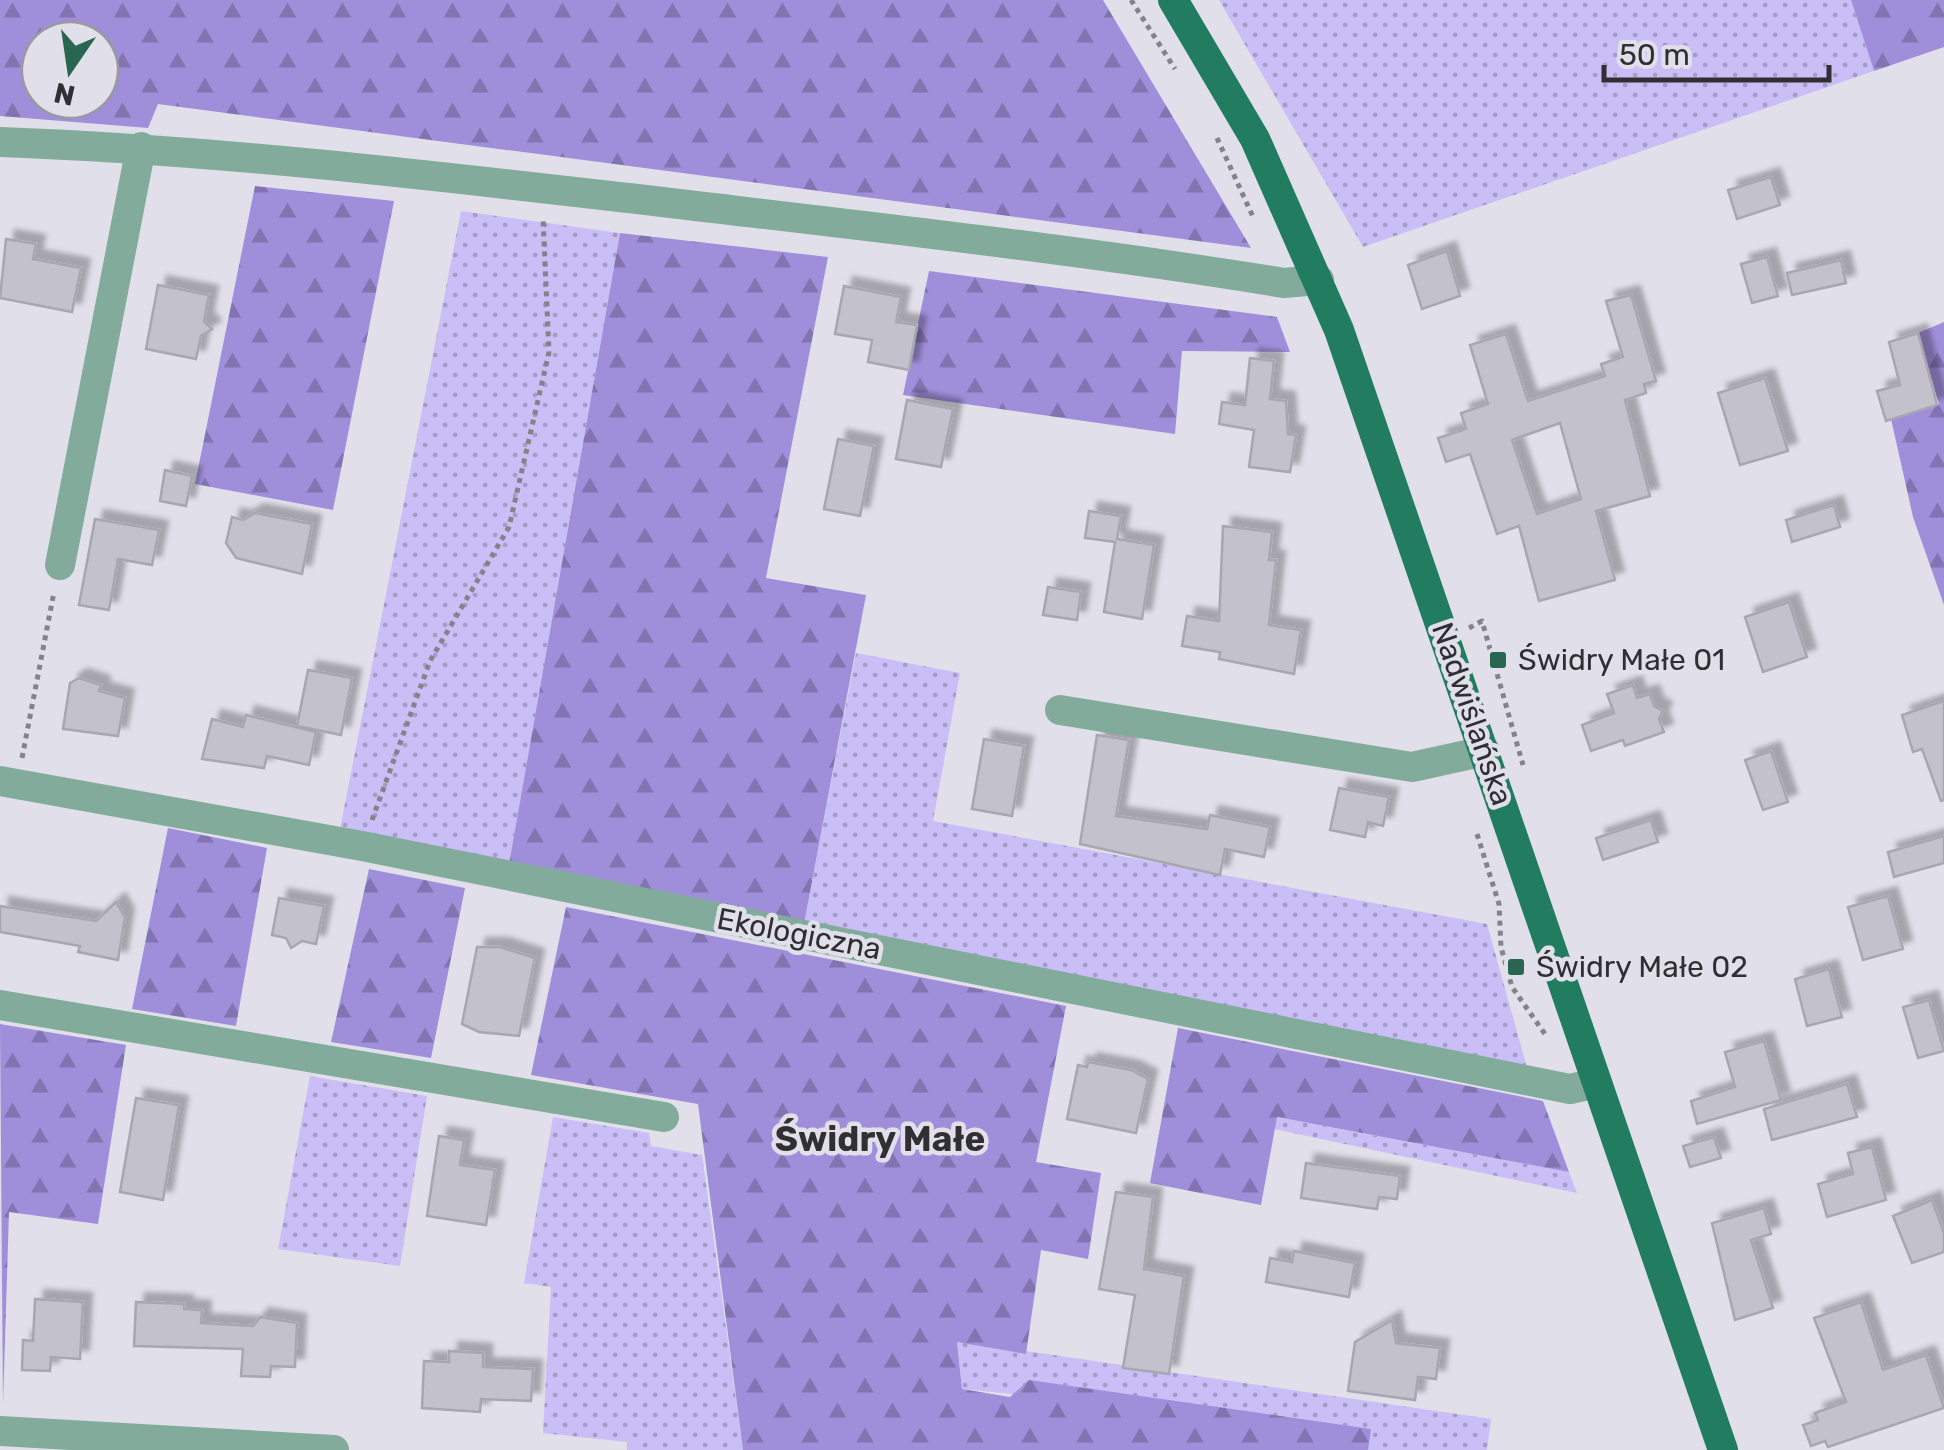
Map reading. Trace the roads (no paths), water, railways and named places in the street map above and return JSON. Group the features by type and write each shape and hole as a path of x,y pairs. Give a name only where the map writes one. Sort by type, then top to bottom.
{"main road":[{"name":"Nadwiślańska","path":"1173,0 1255,139 1319,280 1485,751 1722,1450"}],"street":[{"path":"0,142 140,147 542,188 912,231 1284,283 1319,280"},
{"path":"60,565 140,147"},
{"path":"1060,710 1412,767 1485,751"},
{"name":"Ekologiczna","path":"8,783 362,846 1570,1089 1597,1083"},
{"path":"0,1005 664,1117"},
{"path":"0,1430 334,1450"}],"place":[{"name":"Świdry Małe 01","path":"1498,660"},
{"name":"Świdry Małe 02","path":"1516,967"}],"district":[{"name":"Świdry Małe","path":"880,1139"}]}
